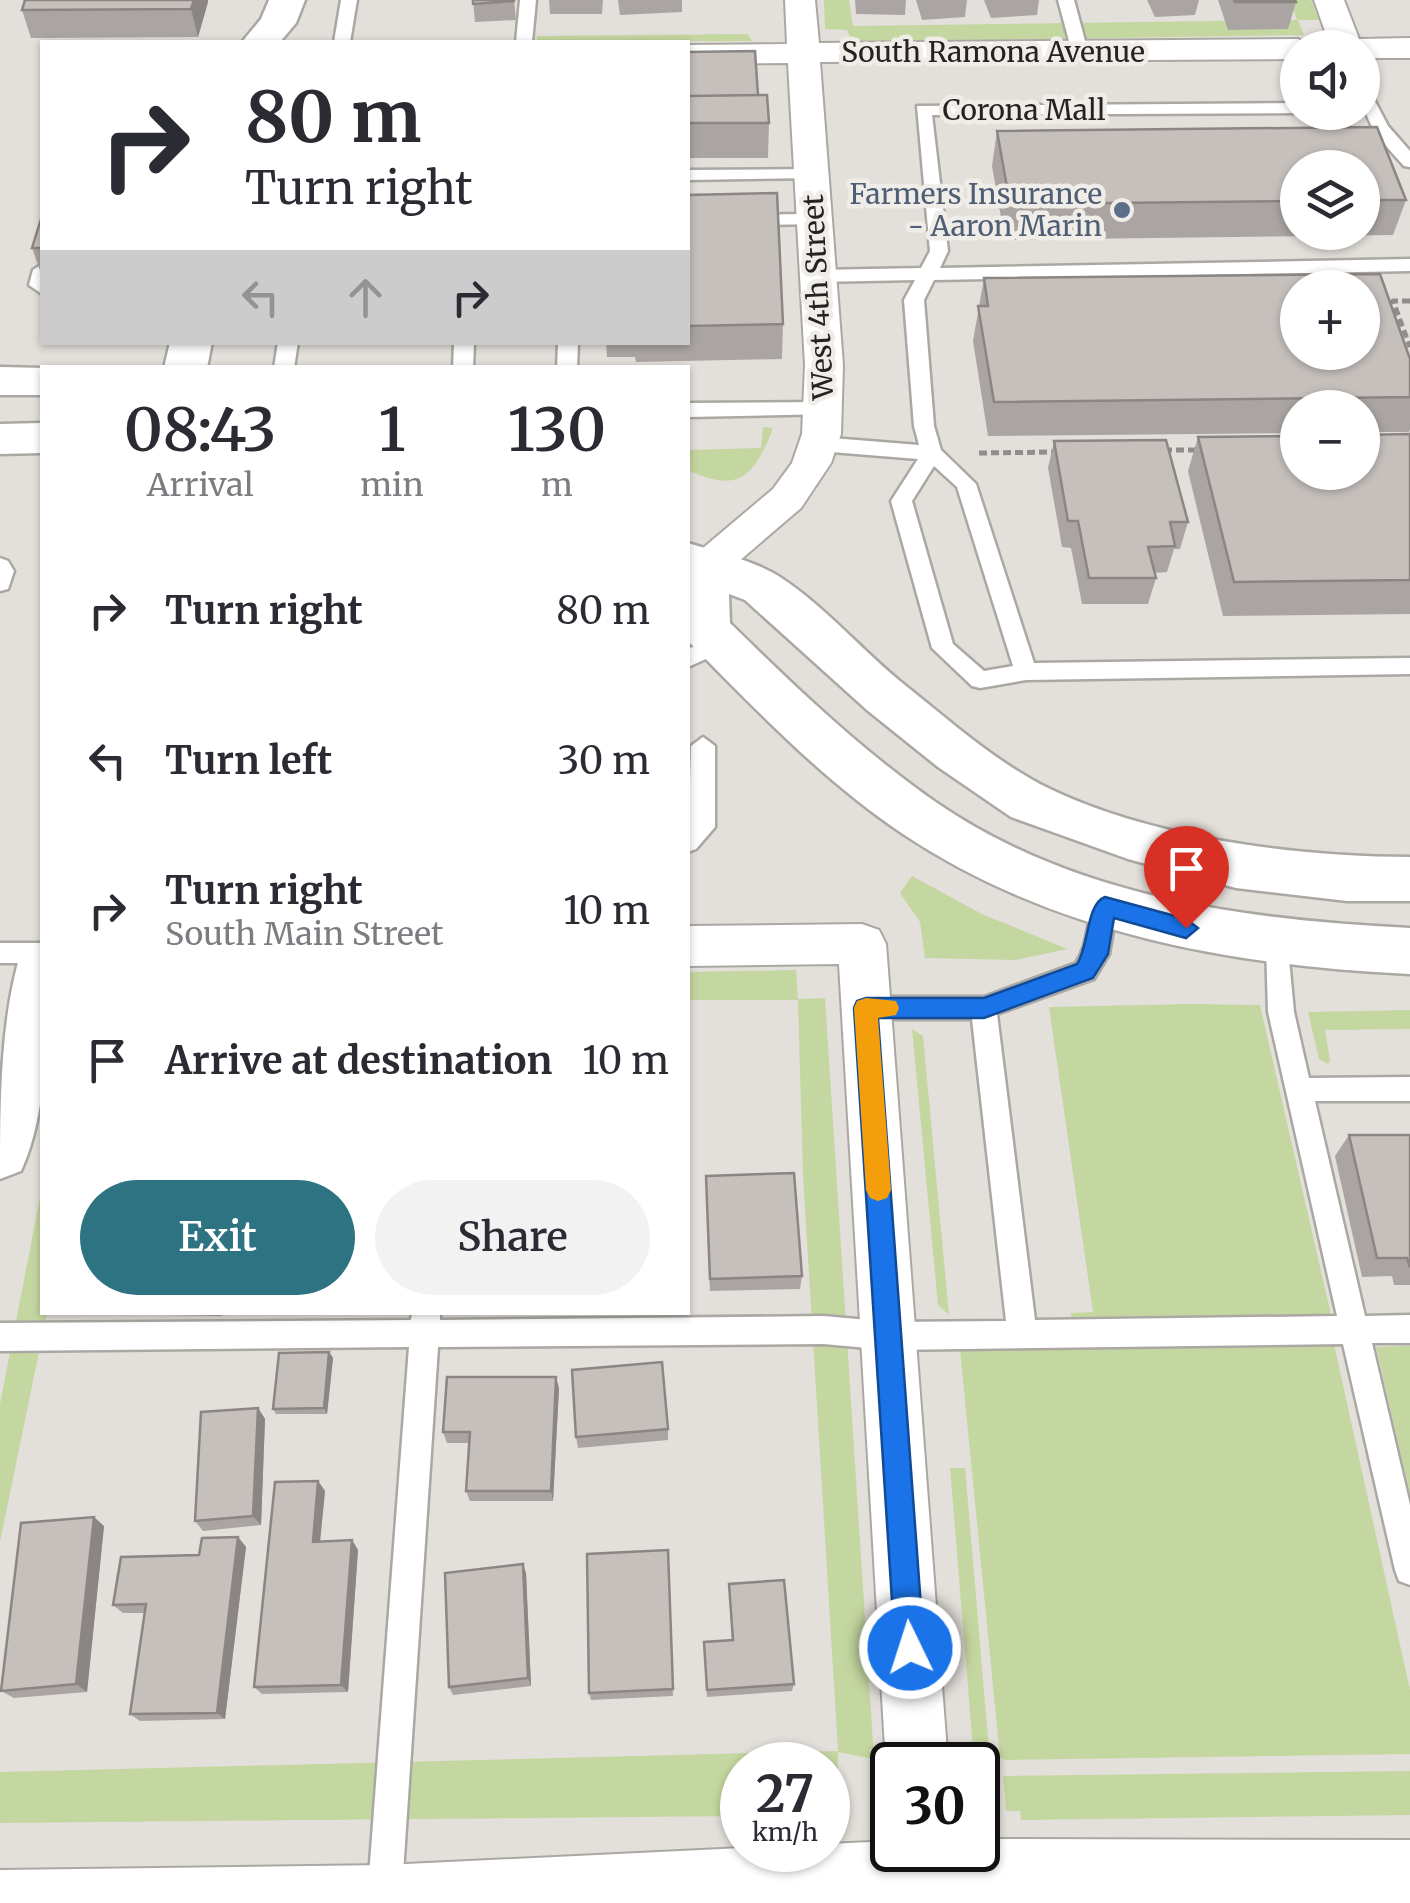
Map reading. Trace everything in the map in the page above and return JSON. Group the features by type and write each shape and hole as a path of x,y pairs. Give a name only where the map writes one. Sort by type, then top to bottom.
{"main road":[{"path":"257,40 263,0"},
{"path":"259,40 278,23 287,0"},
{"path":"0,381 40,381"},
{"path":"0,439 40,438"},
{"path":"1410,879 1348,879 1236,866 1128,838 1029,802 956,754 762,588 696,565 706,629 704,651 908,810 1002,863 1105,906 1186,928 1278,944 1410,951"},
{"path":"0,1152 40,974"}],"street":[{"name":"West 4th Street","path":"696,565 782,502 808,470 822,426 818,276 800,0"},
{"path":"1329,0 1340,30"},
{"name":"South Ramona Avenue","path":"690,54 804,45 1080,52 1280,49"},
{"path":"1380,48 1410,48"},
{"path":"690,946 862,944 915,1742"},
{"path":"0,1902 384,1900 926,1875 1410,1872"}],"lane":[{"path":"342,40 348,0"},
{"path":"524,40 528,0"},
{"path":"1066,0 1080,52"},
{"name":"Corona Mall","path":"932,453 924,426 914,300 939,251 922,110 1280,108"},
{"path":"1380,123 1410,162"},
{"path":"690,175 812,174"},
{"path":"690,221 814,220"},
{"path":"818,276 1410,266"},
{"path":"690,410 822,426 932,453 966,484 1026,672"},
{"path":"932,453 900,500 943,648 980,680 1026,672 1410,666"},
{"path":"0,566 0,583"},
{"path":"690,840 703,827 703,746"},
{"path":"866,1008 984,1008 1085,971 1096,954 1105,906"},
{"path":"1278,944 1281,1012 1410,1570"},
{"path":"0,952 40,952"},
{"path":"984,1008 1022,1334"},
{"path":"1299,1090 1410,1088"},
{"path":"384,1900 425,1323"},
{"path":"0,1337 425,1323 824,1330 889,1336 1410,1329"}],"path":[{"path":"1410,301 1393,301 1410,347"},
{"path":"1163,450 1201,450"},
{"path":"932,453 1067,452"}],"green space":[{"path":"824,0 849,0 853,26 1297,20 1290,0 1311,0 1319,20 1298,20 1302,30 1280,30 1280,35 852,42 847,30 825,29"},
{"path":"748,34 752,41 537,40 537,36"},
{"path":"763,427 773,428 759,459 742,476 720,480 690,471 690,450 761,448"},
{"path":"912,876 982,914 1067,949 1016,960 925,958 920,922 900,893"},
{"path":"796,970 798,999 825,998 873,1742 870,1758 850,1754 850,1742 837,1742 803,1175 798,1000 690,1000 690,972"},
{"path":"1260,1005 1332,1319 1072,1326 1071,1313 1093,1312 1049,1007"},
{"path":"1410,1010 1410,1029 1325,1030 1330,1061 1328,1064 1319,1059 1308,1012"},
{"path":"912,1029 923,1036 949,1315 938,1305"},
{"path":"40,1197 40,1315 47,1315 0,1542 0,1404"},
{"path":"1334,1344 1410,1690 1410,1754 1006,1760 1000,1757 960,1350"},
{"path":"1410,1346 1410,1495 1376,1347"},
{"path":"950,1468 965,1468 988,1742 972,1742"},
{"path":"720,1754 720,1816 0,1823 0,1772"},
{"path":"1410,1771 1410,1815 1021,1820 1020,1811 1006,1811 1003,1776"}],"building":[{"path":"25,0 194,0 191,9 22,10"},
{"path":"473,0 514,0 514,1 473,4"},
{"path":"1295,0 1296,2 1235,2"},
{"path":"755,51 758,95 690,96 690,52"},
{"path":"767,95 769,123 690,123 690,96"},
{"path":"1378,130 1406,200 1380,200 1380,150 1280,150 1280,201 1010,204 997,131"},
{"path":"777,193 783,324 690,326 690,195"},
{"path":"40,222 40,248 32,248"},
{"path":"1380,274 1410,359 1410,397 1380,397 1380,390 1280,390 1280,399 994,402 978,306 988,306 984,278 1280,275 1280,370 1380,370"},
{"path":"1410,434 1410,580 1234,582 1198,437 1280,436 1280,490 1380,490 1380,435"},
{"path":"1166,440 1188,522 1170,522 1175,546 1148,547 1156,578 1089,578 1078,521 1068,521 1054,441"},
{"path":"1349,1135 1410,1135 1410,1267 1407,1258 1377,1258"},
{"path":"794,1173 802,1276 710,1279 706,1176"},
{"path":"329,1352 324,1408 273,1409 279,1353"},
{"path":"662,1362 668,1429 576,1437 572,1370"},
{"path":"447,1377 556,1377 551,1491 466,1491 470,1432 443,1432"},
{"path":"258,1408 253,1516 195,1521 201,1412"},
{"path":"318,1481 313,1542 352,1540 341,1685 254,1687 275,1482"},
{"path":"94,1517 76,1684 1,1691 21,1523"},
{"path":"238,1537 217,1713 130,1714 146,1604 113,1605 121,1557 199,1555 202,1538"},
{"path":"668,1550 673,1689 589,1693 587,1554"},
{"path":"523,1564 528,1678 449,1687 445,1573"},
{"path":"784,1580 794,1684 707,1690 704,1642 733,1640 729,1584"}],"slow traffic":[{"path":"878,1190 866,1008 887,1008"}],"place":[{"name":"Farmers Insurance - Aaron Marin","path":"1122,210"}],"route":[{"path":"910,1648 866,1008 984,1008 1085,971 1096,954 1105,906 1186,928"}]}
